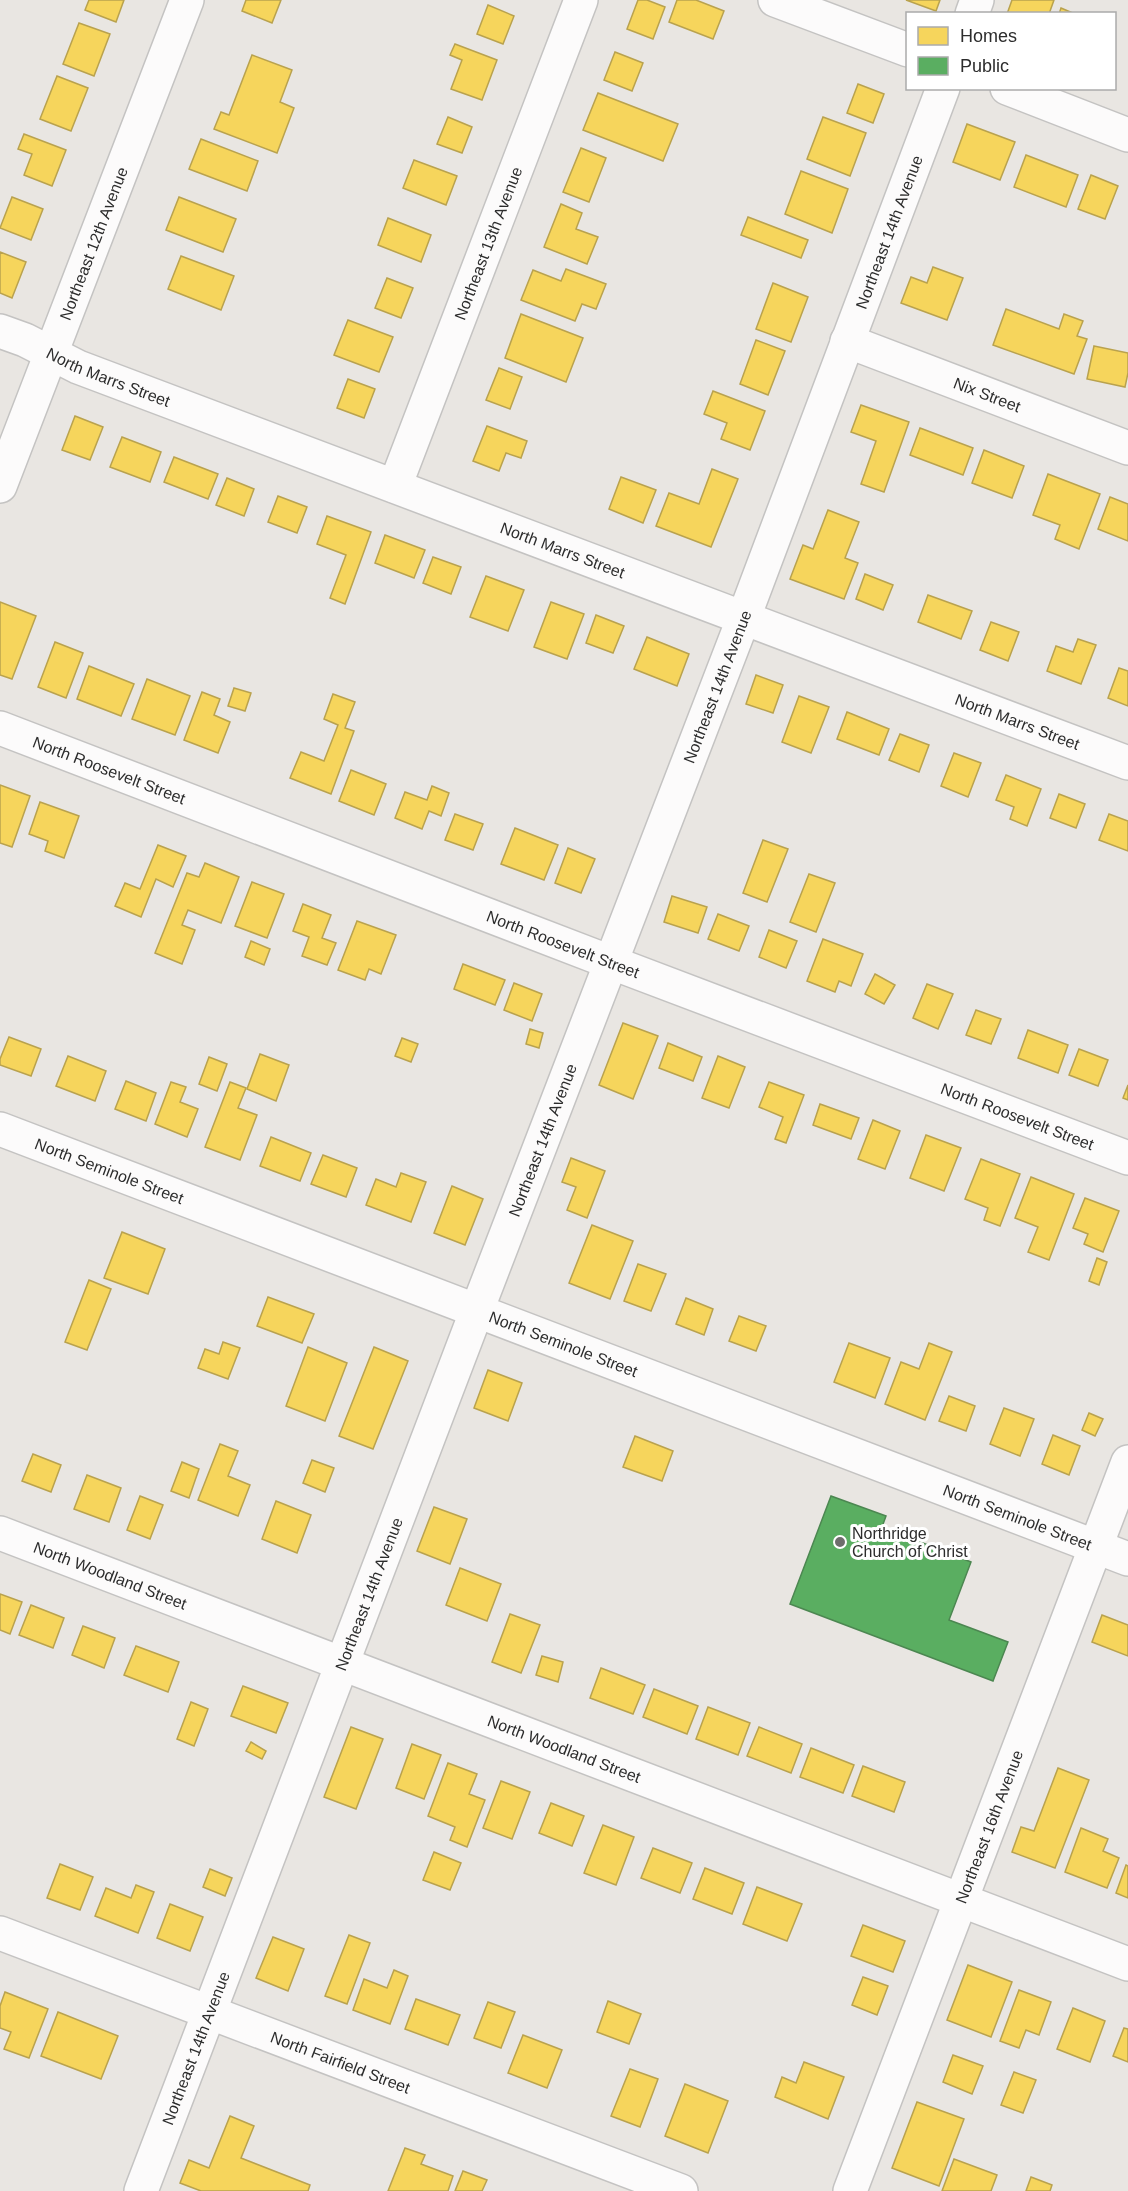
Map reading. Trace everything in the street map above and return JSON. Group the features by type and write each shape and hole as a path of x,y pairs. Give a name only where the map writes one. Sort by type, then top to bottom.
{"street":[{"name":"Northeast 12th Avenue","path":"0,486 187,0"},
{"name":"Northeast 13th Avenue","path":"395,486 581,0"},
{"path":"775,0 906,49"},
{"name":"Northeast 14th Avenue","path":"141,2191 744,617 942,90"},
{"path":"1012,90 1128,135"},
{"name":"North Marrs Street","path":"0,331 52,353 78,367 1128,763"},
{"name":"Nix Street","path":"847,341 1128,448"},
{"name":"North Roosevelt Street","path":"0,728 1128,1158"},
{"name":"North Seminole Street","path":"0,1128 1128,1559"},
{"name":"Northeast 16th Avenue","path":"850,2191 1128,1462"},
{"name":"North Woodland Street","path":"0,1533 1128,1964"},
{"name":"North Fairfield Street","path":"0,1933 681,2191"}],"building: Homes":[{"path":"89,0 124,0 116,22 85,10"},
{"path":"246,0 281,0 272,23 242,11"},
{"path":"638,0 647,0 665,7 653,39 627,29"},
{"path":"677,0 696,0 724,11 713,39 669,22"},
{"path":"906,0 940,0 936,11"},
{"path":"1012,0 1054,0 1050,12 1008,12"},
{"path":"488,5 514,16 503,44 477,34"},
{"path":"79,23 110,34 94,76 63,64"},
{"path":"455,44 497,60 482,100 451,89 462,60 450,55"},
{"path":"615,52 643,63 632,91 604,80"},
{"path":"252,55 292,70 280,102 294,108 277,153 214,129 221,112 229,115"},
{"path":"57,76 88,88 71,131 40,119"},
{"path":"858,84 884,94 873,123 847,113"},
{"path":"598,93 678,124 663,161 583,130"},
{"path":"448,117 472,127 462,153 437,144"},
{"path":"823,117 866,133 850,176 807,159"},
{"path":"967,124 1015,142 1000,180 953,162"},
{"path":"24,134 66,150 52,186 24,175 32,154 18,149"},
{"path":"201,139 258,161 247,191 189,169"},
{"path":"581,148 606,158 589,202 563,192"},
{"path":"1026,155 1078,175 1066,207 1014,187"},
{"path":"414,160 457,176 446,205 403,188"},
{"path":"801,171 848,189 832,233 785,214"},
{"path":"1091,175 1118,186 1105,219 1078,209"},
{"path":"12,197 43,209 31,240 0,228"},
{"path":"179,197 236,219 223,252 166,230"},
{"path":"561,204 582,213 576,229 598,237 587,264 544,247"},
{"path":"748,217 808,240 801,258 741,235"},
{"path":"388,218 431,235 421,262 378,245"},
{"path":"0,252 26,262 12,298 0,293"},
{"path":"181,256 234,276 221,310 168,289"},
{"path":"933,267 963,278 947,320 901,303 911,277 927,283"},
{"path":"566,269 606,284 596,309 582,304 575,321 521,300 533,270 561,281"},
{"path":"387,278 413,288 401,318 375,308"},
{"path":"773,283 808,297 791,342 756,329"},
{"path":"1006,309 1059,329 1064,314 1083,321 1077,336 1087,339 1074,374 993,345"},
{"path":"521,314 583,338 566,382 505,358"},
{"path":"348,320 393,337 379,372 334,355"},
{"path":"756,340 785,351 768,395 740,384"},
{"path":"1094,346 1128,353 1125,387 1087,379"},
{"path":"499,368 522,377 510,409 486,400"},
{"path":"348,379 375,389 364,418 337,408"},
{"path":"713,391 765,411 750,450 721,439 727,423 704,414"},
{"path":"861,405 909,422 884,492 861,484 876,441 851,432"},
{"path":"75,416 103,427 90,460 62,450"},
{"path":"487,426 527,441 521,458 506,453 499,471 473,461"},
{"path":"920,428 973,448 963,475 910,455"},
{"path":"122,437 161,452 150,482 110,467"},
{"path":"984,450 1024,466 1012,498 972,483"},
{"path":"174,457 218,474 208,499 164,482"},
{"path":"712,469 738,479 711,547 656,526 669,493 699,504"},
{"path":"1048,474 1100,494 1079,549 1055,539 1060,525 1033,515"},
{"path":"621,477 656,490 643,523 609,509"},
{"path":"227,478 254,489 244,516 216,505"},
{"path":"278,496 307,507 297,533 268,522"},
{"path":"1110,497 1128,504 1128,541 1098,529"},
{"path":"828,510 859,522 845,558 858,563 844,599 790,579 803,545 813,549"},
{"path":"327,516 371,532 345,604 330,598 346,555 317,544"},
{"path":"385,535 425,550 414,578 375,563"},
{"path":"433,557 461,567 451,594 423,583"},
{"path":"865,574 893,585 883,610 856,599"},
{"path":"486,576 524,590 508,631 470,617"},
{"path":"928,595 972,611 961,639 918,622"},
{"path":"0,602 36,616 12,679 0,675"},
{"path":"551,602 584,614 567,659 534,647"},
{"path":"596,615 624,626 613,653 586,643"},
{"path":"991,622 1019,632 1008,661 980,650"},
{"path":"647,637 689,654 677,686 634,669"},
{"path":"1078,639 1096,645 1081,684 1047,671 1056,646 1073,652"},
{"path":"55,642 83,653 66,698 38,687"},
{"path":"89,666 134,684 121,716 77,699"},
{"path":"1119,668 1128,671 1128,706 1108,698"},
{"path":"756,675 783,685 773,713 746,704"},
{"path":"147,679 190,696 175,735 132,719"},
{"path":"234,688 251,693 245,711 228,706"},
{"path":"202,692 220,699 214,715 230,722 218,753 184,740"},
{"path":"333,694 355,702 345,728 354,731 331,794 290,778 301,752 324,761 338,725 324,719"},
{"path":"799,696 829,707 811,753 782,742"},
{"path":"847,712 889,729 879,755 837,739"},
{"path":"900,734 929,745 919,772 889,760"},
{"path":"954,753 981,763 968,797 941,786"},
{"path":"351,770 386,784 374,815 339,801"},
{"path":"1006,775 1041,789 1027,826 1010,819 1014,807 996,800"},
{"path":"0,785 30,796 12,847 0,843"},
{"path":"432,786 449,793 441,816 429,811 422,829 395,818 405,792 427,800"},
{"path":"1059,794 1085,804 1076,828 1050,818"},
{"path":"40,802 79,816 64,858 45,851 48,841 29,834"},
{"path":"455,814 483,824 473,850 445,840"},
{"path":"1109,814 1128,821 1128,851 1099,840"},
{"path":"515,828 558,845 544,880 501,864"},
{"path":"763,840 788,849 767,902 743,893"},
{"path":"158,845 186,856 173,887 156,879 141,917 115,906 125,883 140,889"},
{"path":"568,848 595,859 581,893 555,883"},
{"path":"205,863 239,877 221,923 188,910 182,925 195,930 182,964 155,953 187,873 199,877"},
{"path":"809,874 835,883 816,932 790,922"},
{"path":"252,882 284,894 267,938 235,926"},
{"path":"672,896 707,907 698,933 664,922"},
{"path":"303,904 331,915 322,938 336,943 327,965 302,956 309,937 293,931"},
{"path":"718,914 749,926 739,951 708,939"},
{"path":"357,921 396,935 381,974 369,969 365,980 338,970"},
{"path":"769,930 797,941 786,968 759,957"},
{"path":"823,939 863,954 851,986 839,981 835,992 807,981"},
{"path":"251,941 270,949 264,965 245,957"},
{"path":"463,964 505,980 495,1005 454,989"},
{"path":"875,974 895,985 884,1004 865,994"},
{"path":"514,983 542,994 532,1021 504,1010"},
{"path":"927,984 953,994 938,1029 913,1018"},
{"path":"976,1010 1001,1019 991,1044 966,1035"},
{"path":"623,1023 658,1036 633,1099 599,1085"},
{"path":"530,1029 543,1033 539,1048 526,1044"},
{"path":"1028,1030 1068,1045 1058,1073 1018,1058"},
{"path":"9,1037 41,1049 31,1076 0,1065 0,1059"},
{"path":"402,1038 418,1044 411,1062 395,1056"},
{"path":"668,1043 702,1057 693,1081 659,1068"},
{"path":"1079,1049 1108,1060 1098,1086 1069,1075"},
{"path":"260,1054 289,1065 276,1101 247,1089"},
{"path":"68,1056 106,1071 95,1101 56,1086"},
{"path":"718,1056 745,1067 729,1108 702,1098"},
{"path":"209,1057 227,1064 217,1091 199,1084"},
{"path":"126,1081 156,1093 146,1121 115,1109"},
{"path":"171,1082 186,1087 180,1102 198,1109 187,1137 155,1124"},
{"path":"230,1082 246,1088 238,1108 257,1115 240,1160 205,1147"},
{"path":"769,1082 804,1095 786,1143 775,1139 783,1117 759,1107"},
{"path":"1128,1085 1128,1100 1123,1098"},
{"path":"820,1104 859,1118 851,1139 813,1125"},
{"path":"873,1120 900,1131 885,1169 858,1159"},
{"path":"926,1135 961,1148 944,1191 910,1178"},
{"path":"271,1137 311,1153 300,1181 260,1166"},
{"path":"323,1155 357,1168 346,1197 311,1184"},
{"path":"571,1158 605,1171 587,1218 567,1210 576,1187 562,1182"},
{"path":"981,1159 1020,1174 1000,1226 984,1220 988,1208 965,1199"},
{"path":"401,1173 426,1182 411,1222 366,1205 376,1179 396,1187"},
{"path":"1031,1177 1074,1194 1049,1260 1028,1252 1038,1227 1015,1218"},
{"path":"452,1186 483,1199 465,1245 434,1233"},
{"path":"1085,1198 1119,1211 1103,1252 1084,1244 1088,1234 1073,1228"},
{"path":"592,1225 633,1241 610,1299 569,1283"},
{"path":"122,1232 165,1249 148,1294 104,1278"},
{"path":"1097,1258 1107,1262 1099,1285 1089,1281"},
{"path":"638,1264 666,1274 651,1311 624,1301"},
{"path":"89,1280 111,1289 87,1350 65,1342"},
{"path":"268,1297 314,1314 302,1343 257,1326"},
{"path":"686,1298 713,1309 704,1335 676,1324"},
{"path":"739,1316 766,1326 756,1351 729,1341"},
{"path":"223,1342 240,1348 228,1379 198,1368 205,1349 219,1354"},
{"path":"849,1343 890,1358 875,1398 834,1382"},
{"path":"929,1343 952,1352 925,1420 885,1404 901,1362 919,1369"},
{"path":"308,1347 347,1363 325,1421 286,1406"},
{"path":"374,1347 408,1361 373,1449 339,1436"},
{"path":"488,1370 522,1383 508,1421 474,1408"},
{"path":"949,1396 975,1406 966,1431 939,1421"},
{"path":"1004,1408 1034,1419 1020,1456 990,1444"},
{"path":"1089,1413 1103,1419 1095,1436 1082,1430"},
{"path":"1053,1435 1080,1446 1069,1475 1042,1464"},
{"path":"635,1436 673,1451 662,1481 623,1467"},
{"path":"220,1444 238,1451 228,1476 250,1485 238,1516 198,1500"},
{"path":"33,1454 61,1465 51,1492 22,1481"},
{"path":"312,1460 334,1468 325,1492 303,1483"},
{"path":"182,1462 199,1469 189,1498 171,1491"},
{"path":"87,1475 121,1488 109,1522 74,1509"},
{"path":"140,1496 163,1505 150,1539 127,1530"},
{"path":"276,1501 311,1515 297,1553 262,1539"},
{"path":"434,1507 467,1519 450,1564 417,1551"},
{"path":"460,1568 501,1584 487,1621 446,1605"},
{"path":"0,1594 22,1602 10,1634 0,1630"},
{"path":"31,1605 64,1618 53,1648 19,1635"},
{"path":"510,1614 540,1625 521,1673 492,1662"},
{"path":"1102,1615 1128,1625 1128,1656 1092,1642"},
{"path":"83,1626 115,1638 104,1668 72,1655"},
{"path":"136,1646 179,1662 168,1692 124,1675"},
{"path":"542,1656 563,1662 558,1682 536,1675"},
{"path":"601,1668 645,1685 633,1714 590,1698"},
{"path":"243,1686 288,1703 276,1733 231,1716"},
{"path":"654,1689 698,1706 687,1734 643,1717"},
{"path":"191,1702 208,1709 194,1746 177,1739"},
{"path":"708,1707 750,1723 738,1755 696,1739"},
{"path":"351,1727 383,1739 356,1809 324,1797"},
{"path":"759,1727 802,1744 791,1773 747,1756"},
{"path":"251,1742 266,1751 262,1759 246,1751"},
{"path":"412,1744 441,1755 424,1799 396,1788"},
{"path":"811,1748 854,1765 843,1793 800,1777"},
{"path":"448,1763 477,1774 469,1794 485,1800 467,1847 450,1840 455,1827 428,1816"},
{"path":"863,1766 905,1782 894,1812 852,1796"},
{"path":"1058,1768 1089,1780 1055,1868 1012,1852 1021,1827 1034,1831"},
{"path":"501,1781 530,1792 512,1839 483,1828"},
{"path":"551,1803 584,1816 572,1846 539,1833"},
{"path":"603,1825 634,1837 616,1885 584,1873"},
{"path":"1081,1828 1108,1839 1103,1851 1119,1858 1107,1888 1065,1872"},
{"path":"653,1848 692,1863 680,1893 641,1878"},
{"path":"434,1852 461,1863 450,1890 423,1880"},
{"path":"60,1864 93,1877 80,1910 47,1898"},
{"path":"1126,1865 1128,1866 1128,1898 1116,1893"},
{"path":"705,1868 744,1883 732,1914 693,1899"},
{"path":"210,1869 232,1878 225,1896 203,1887"},
{"path":"136,1885 154,1892 138,1933 95,1916 106,1888 131,1898"},
{"path":"757,1887 802,1904 787,1941 743,1924"},
{"path":"170,1904 203,1917 190,1951 157,1938"},
{"path":"863,1925 905,1941 893,1972 851,1956"},
{"path":"349,1935 370,1943 347,2004 325,1996"},
{"path":"273,1937 304,1949 288,1991 256,1978"},
{"path":"968,1965 1012,1982 991,2037 947,2020"},
{"path":"394,1970 408,1976 390,2024 353,2010 364,1979 387,1988"},
{"path":"863,1977 888,1986 877,2015 852,2005"},
{"path":"1019,1990 1051,2002 1039,2035 1026,2030 1019,2048 1000,2041"},
{"path":"5,1992 48,2009 29,2058 4,2049 11,2032 0,2028 0,2006"},
{"path":"416,1999 460,2015 448,2045 405,2029"},
{"path":"608,2001 641,2014 629,2044 597,2032"},
{"path":"488,2002 515,2012 501,2048 474,2038"},
{"path":"1073,2008 1105,2021 1090,2062 1057,2049"},
{"path":"58,2012 118,2036 101,2079 41,2056"},
{"path":"1124,2028 1128,2029 1128,2062 1113,2056"},
{"path":"523,2035 562,2050 547,2088 508,2073"},
{"path":"953,2055 983,2066 972,2094 943,2082"},
{"path":"804,2062 844,2077 828,2119 775,2097 782,2077 796,2083"},
{"path":"630,2069 658,2079 640,2127 611,2116"},
{"path":"1014,2072 1036,2080 1023,2113 1001,2105"},
{"path":"685,2084 728,2101 708,2153 665,2136"},
{"path":"917,2102 964,2119 939,2186 892,2168"},
{"path":"230,2116 254,2126 241,2158 310,2185 308,2191 201,2191 180,2183 189,2160 209,2168"},
{"path":"405,2148 425,2155 421,2164 453,2176 448,2191 388,2191"},
{"path":"954,2159 997,2175 991,2191 942,2191"},
{"path":"463,2171 487,2180 482,2191 455,2191"},
{"path":"1031,2177 1052,2185 1050,2191 1026,2191"}],"building: Public":[{"path":"831,1496 886,1516 882,1527 971,1562 949,1620 1008,1642 993,1681 790,1604"}],"place":[{"name":"Northridge Church of Christ","path":"840,1542"}]}
